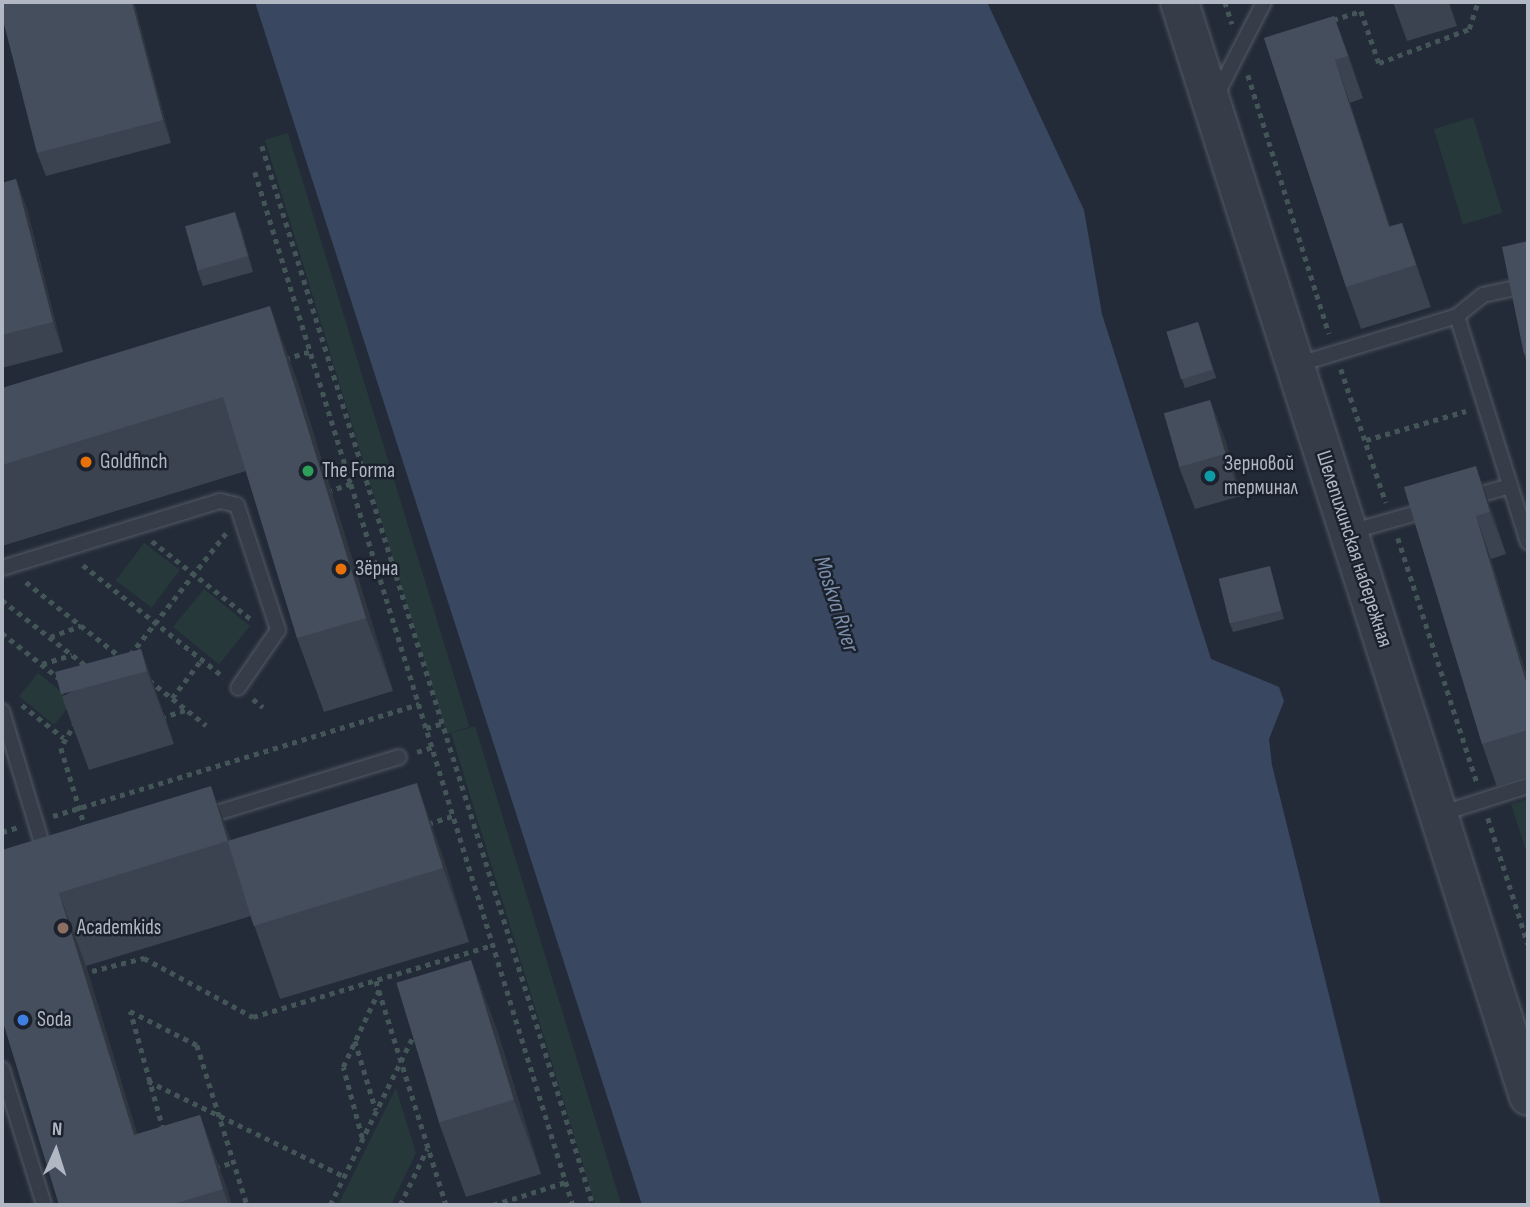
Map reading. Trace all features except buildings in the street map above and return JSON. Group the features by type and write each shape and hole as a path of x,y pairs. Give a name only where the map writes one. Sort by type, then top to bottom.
{"street":[{"name":"Шелепихинская набережная","path":"1179,2 1528,1096"}],"lane":[{"path":"1212,104 1264,2"},
{"path":"1295,365 1457,316 1483,295 1528,285"},
{"path":"1457,316 1528,542"},
{"path":"1348,533 1510,486"},
{"path":"4,567 220,501 242,513 277,623 276,639 238,688"},
{"path":"2,711 36,821 43,866 92,851"},
{"path":"186,822 399,757"},
{"path":"1438,814 1528,786"},
{"path":"2,1069 44,1205"}],"path":[{"path":"1225,2 1335,353 1366,440 1528,944"},
{"path":"1325,23 1361,11 1379,63 1469,29 1478,2"},
{"path":"262,146 593,1205"},
{"path":"256,172 573,1205"},
{"path":"278,362 311,351"},
{"path":"1366,440 1485,406"},
{"path":"331,491 351,484"},
{"path":"119,668 242,513"},
{"path":"135,527 276,639"},
{"path":"63,549 263,707"},
{"path":"4,567 134,668"},
{"path":"2,600 98,676"},
{"path":"49,637 82,626"},
{"path":"2,633 71,688"},
{"path":"41,665 72,655"},
{"path":"172,698 202,659"},
{"path":"144,675 206,725"},
{"path":"12,697 64,738"},
{"path":"2,832 419,704"},
{"path":"154,720 187,709"},
{"path":"84,712 64,738 61,748 92,851"},
{"path":"426,728 443,723"},
{"path":"420,826 453,816"},
{"path":"92,971 145,958 253,1017 493,945"},
{"path":"446,969 451,958"},
{"path":"376,981 446,1205"},
{"path":"363,1139 342,1072 379,989"},
{"path":"167,1144 129,1012 197,1045 247,1205"},
{"path":"330,1205 418,1026"},
{"path":"355,1040 376,1111"},
{"path":"148,1080 344,1176"},
{"path":"400,1205 428,1148"},
{"path":"210,1170 234,1163"},
{"path":"493,1205 566,1182"}],"shaded area":[{"path":"1473,117 1502,213 1463,225 1434,129"},
{"path":"288,133 470,727 447,734 265,140"},
{"path":"144,543 180,570 152,608 116,581"},
{"path":"204,589 250,626 219,664 173,627"},
{"path":"38,673 73,701 54,725 19,696"},
{"path":"475,726 621,1205 595,1205 451,733"},
{"path":"1528,799 1528,857 1511,804"},
{"path":"396,1088 416,1153 391,1205 338,1205"}],"water":[{"name":"Moskva River","path":"255,2 987,2 1084,210 1102,314 1211,659 1279,687 1284,701 1269,739 1272,765 1381,1205 642,1205"}],"place":[{"name":"Goldfinch","path":"86,462"},
{"name":"The Forma","path":"308,471"},
{"name":"Зерновой терминал","path":"1210,476"},
{"name":"Зёрна","path":"341,569"},
{"name":"Academkids","path":"63,928"},
{"name":"Soda","path":"23,1020"}]}
